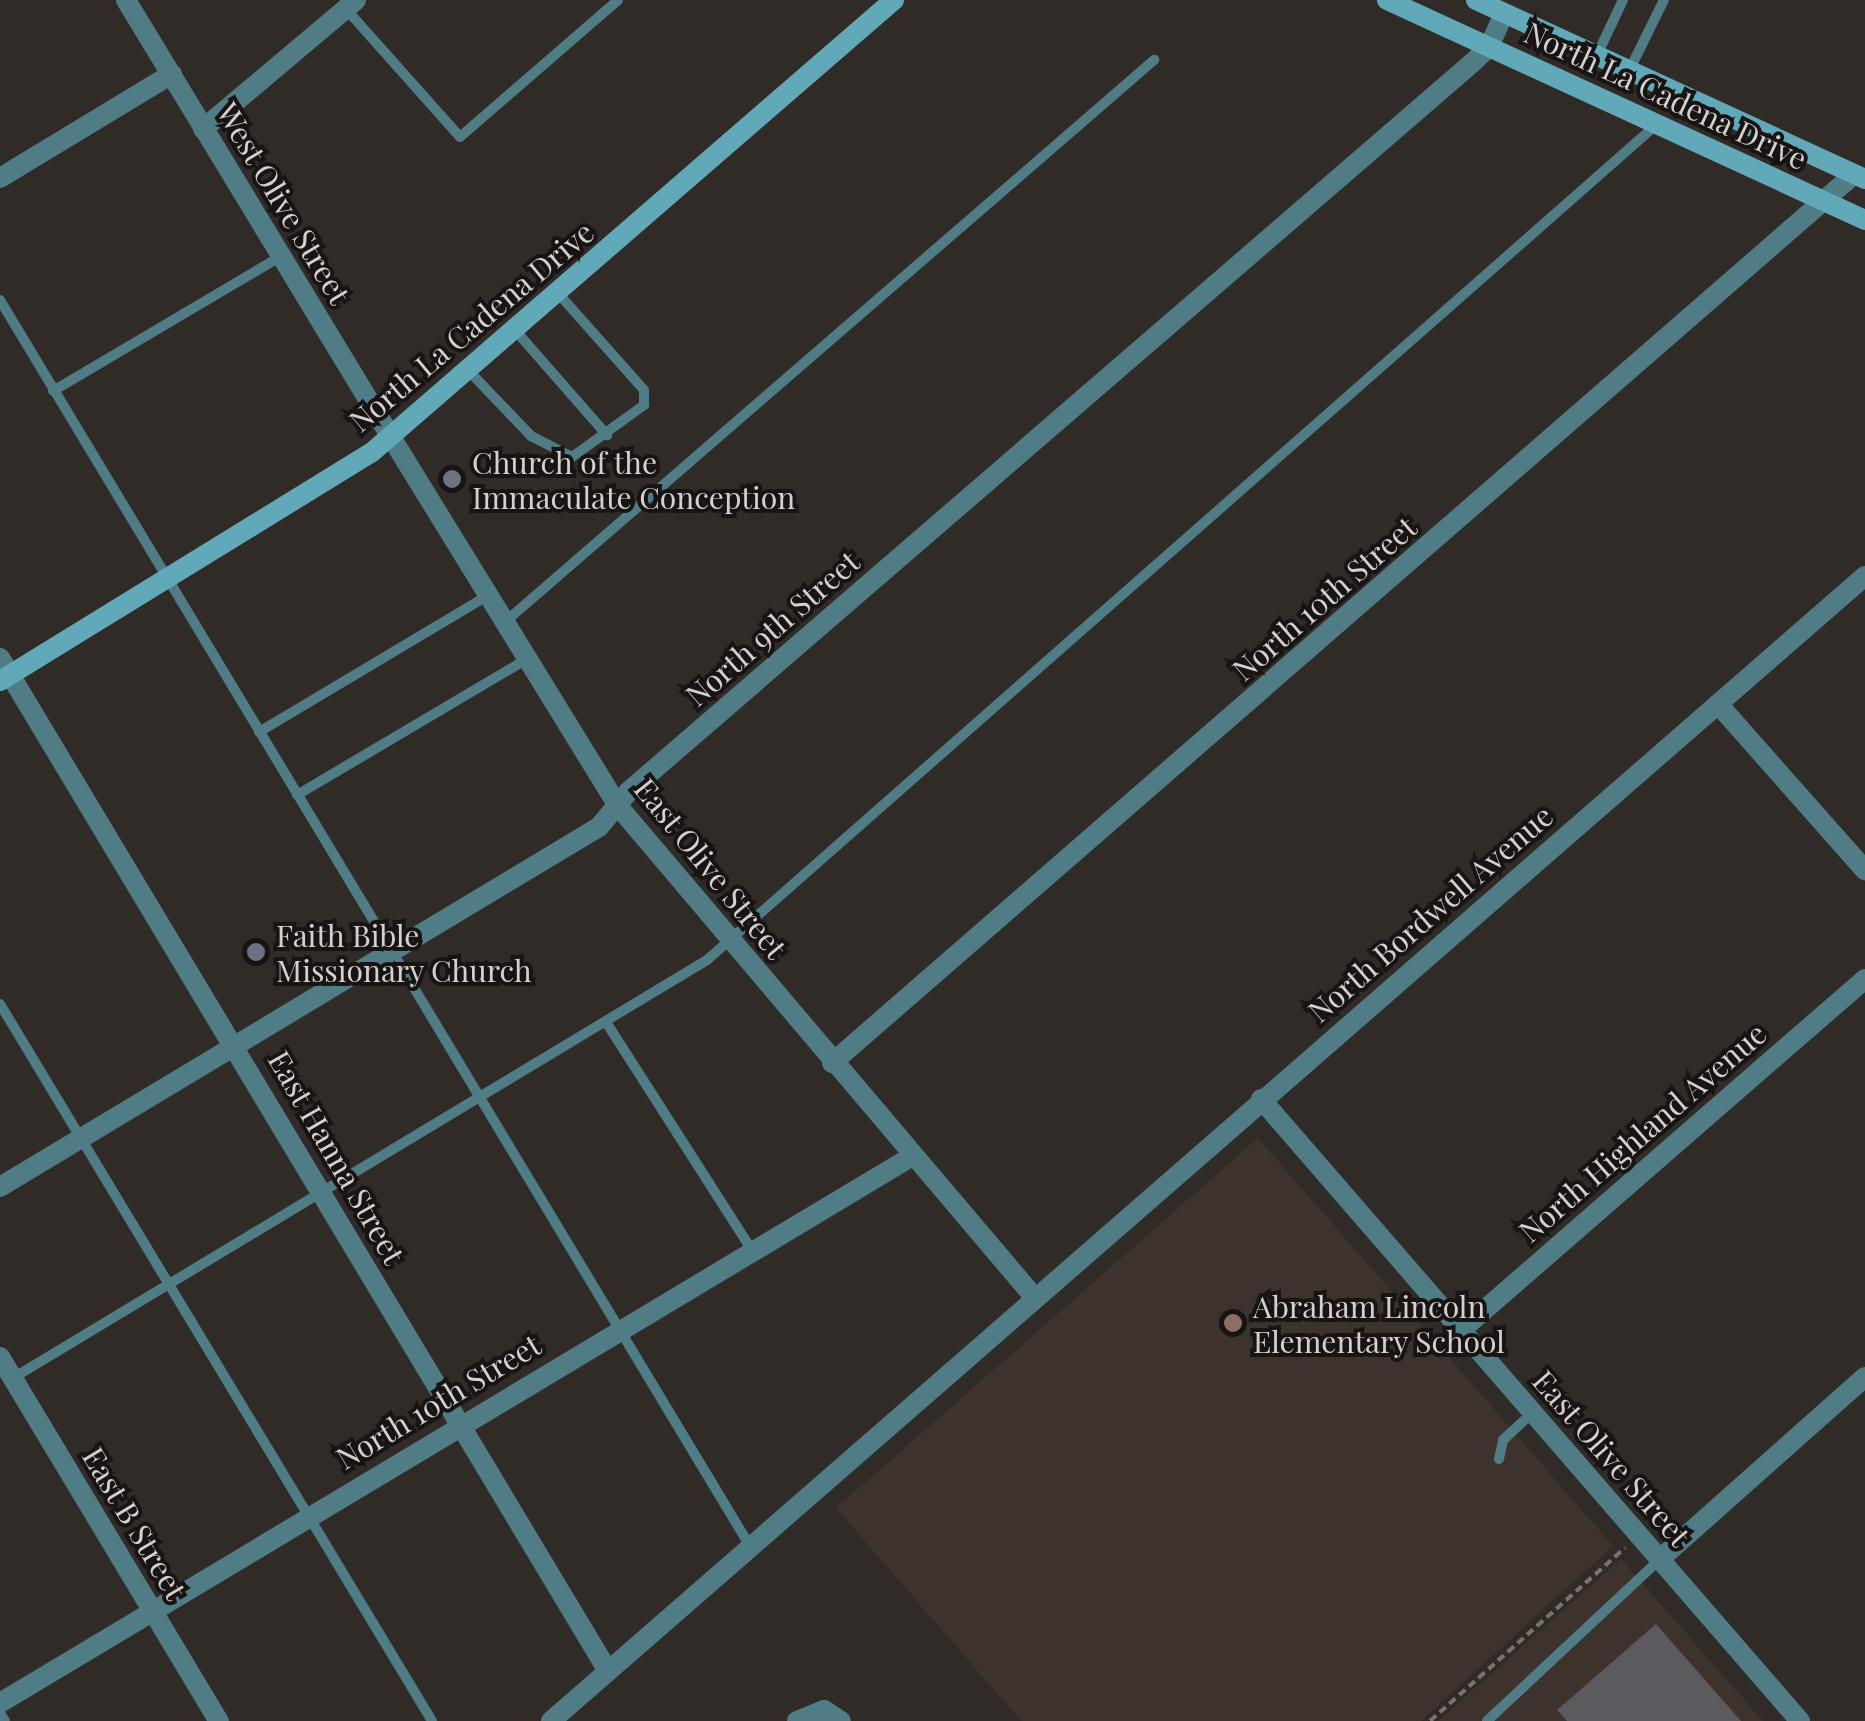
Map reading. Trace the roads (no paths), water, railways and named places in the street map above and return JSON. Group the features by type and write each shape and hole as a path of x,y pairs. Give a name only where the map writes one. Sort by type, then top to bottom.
{"main road":[{"name":"North La Cadena Drive","path":"3,671 166,578 391,437 894,0"},
{"name":"North La Cadena Drive","path":"1387,0 1865,220"},
{"name":"North La Cadena Drive","path":"1476,0 1506,6 1596,56 1859,177"}],"street":[{"name":"West Olive Street","path":"126,0 391,437"},
{"path":"203,129 351,4"},
{"name":"North 9th Street","path":"0,1187 600,826 618,806 1489,47 1506,6"},
{"path":"0,178 172,74"},
{"name":"North 10th Street","path":"832,1063 1859,177"},
{"name":"East Olive Street","path":"391,437 618,806 911,1156 1036,1298"},
{"name":"North Bordwell Avenue","path":"551,1721 1865,576"},
{"name":"East Hanna Street","path":"3,671 237,1045 456,1424 608,1672"},
{"path":"1718,704 1865,870"},
{"name":"North Highland Avenue","path":"1459,1332 1865,978"},
{"name":"East Olive Street","path":"1262,1099 1459,1332 1800,1721"},
{"name":"North 10th Street","path":"0,1703 456,1424 911,1156"},
{"name":"East B Street","path":"0,1357 219,1721"},
{"path":"1660,1559 1865,1376"},
{"path":"797,1721 824,1710 841,1721"}],"lane":[{"path":"351,4 460,137 618,0"},
{"path":"1596,56 1623,0"},
{"path":"1629,70 1664,0"},
{"path":"506,622 1154,60"},
{"path":"13,1378 324,1195 606,1022 729,939 1657,125"},
{"path":"53,391 281,256"},
{"path":"468,370 531,436 572,457 644,406 644,390 558,293"},
{"path":"0,300 751,1548"},
{"path":"515,330 607,435"},
{"path":"258,732 487,596"},
{"path":"297,796 528,658"},
{"path":"0,1004 432,1721"},
{"path":"606,1022 752,1250"},
{"path":"1499,1459 1503,1440 1532,1413"},
{"path":"1487,1721 1660,1559"},
{"path":"0,1714 4,1721"}],"place":[{"name":"Church of the Immaculate Conception","path":"452,479"},
{"name":"Faith Bible Missionary Church","path":"256,952"},
{"name":"Abraham Lincoln Elementary School","path":"1233,1323"}]}
